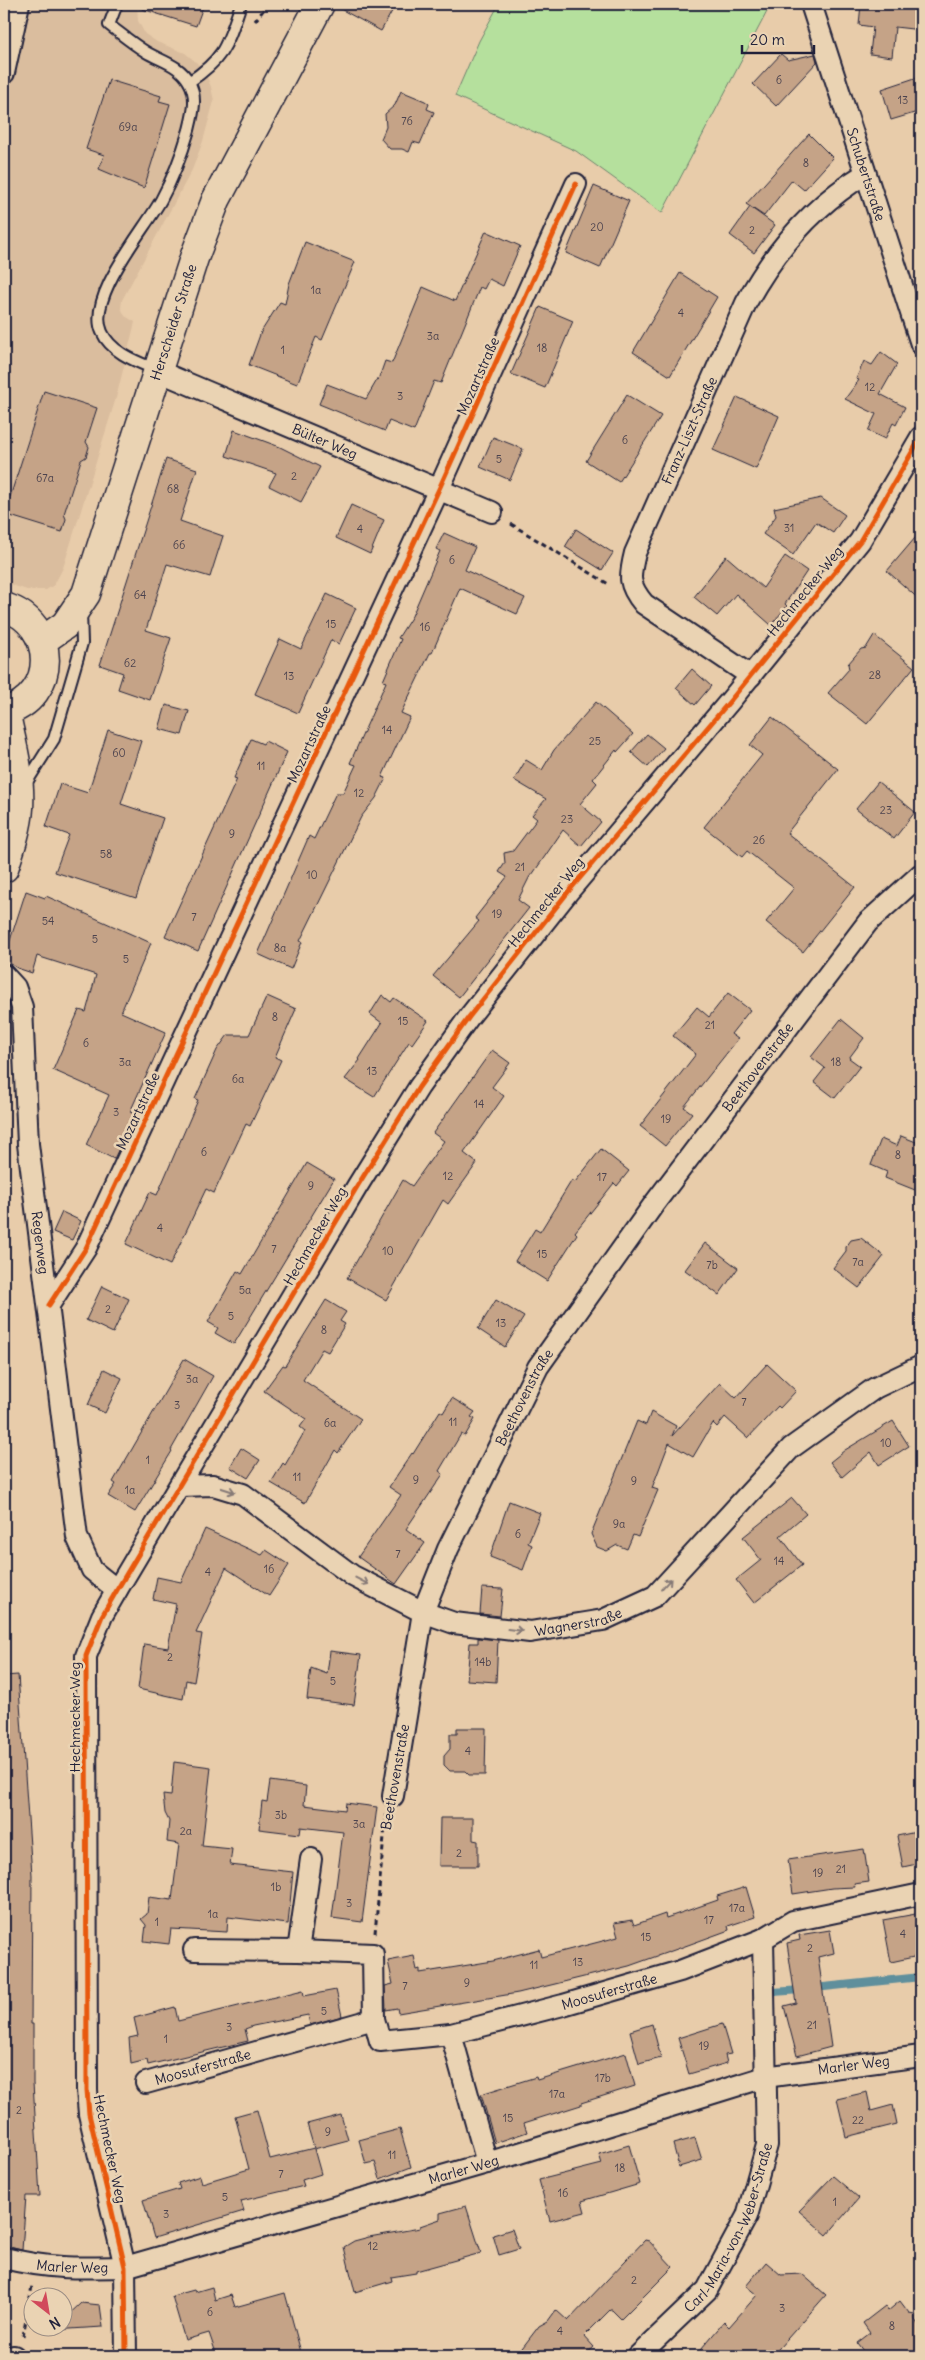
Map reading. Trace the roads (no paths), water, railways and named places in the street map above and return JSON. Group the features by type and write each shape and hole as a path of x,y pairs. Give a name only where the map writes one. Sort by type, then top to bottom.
{"main road":[{"name":"Herscheider Straße","path":"42,641 65,624 81,604 86,594 194,258 216,200 320,4"},
{"path":"4,607 25,617 36,630 42,641 45,663 39,684 32,695 21,704 5,712 16,763 19,810 4,868"}],"street":[{"path":"4,73 19,4"},
{"name":"Schubertstraße","path":"811,4 921,344"},
{"name":"Franz-Liszt-Straße","path":"751,676 644,604 632,590 630,572 635,553 756,285 784,246 812,213 846,186 865,174"},
{"name":"Mozartstraße","path":"49,1305 86,1248 439,489 576,184"},
{"name":"Bülter Weg","path":"158,371 492,512"},
{"name":"Hechmecker Weg","path":"126,2356 125,2267 89,2114 86,2064 86,1656 102,1616 358,1184 419,1087 468,1017 568,892 751,676 860,541 921,437"},
{"name":"Beethovenstraße","path":"393,1796 423,1612 448,1549 538,1367 654,1204 868,922 921,874"},
{"name":"Regerweg","path":"4,975 15,987 22,1007 28,1144 77,1537 92,1570 117,1590"},
{"name":"Wagnerstraße","path":"180,1486 213,1485 243,1494 353,1576 423,1612 454,1623 530,1632 603,1620 656,1596 791,1448 875,1388 921,1366"},
{"path":"194,1950 298,1951 311,1859"},
{"name":"Moosuferstraße","path":"298,1951 373,1954 374,2019 380,2041 451,2034 680,1971 763,1938 793,1921 921,1894"},
{"path":"763,1938 766,2077"},
{"name":"Moosuferstraße","path":"146,2083 374,2019"},
{"path":"451,2034 487,2163"},
{"name":"Marler Weg","path":"4,2258 35,2266 63,2269 125,2267 487,2163 766,2077 921,2056"},
{"name":"Carl-Maria-von-Weber-Straße","path":"638,2356 708,2290 747,2216 767,2145 766,2077"}],"lane":[{"path":"117,4 110,25 148,53 179,69 189,82 194,95 194,111 175,170 160,201 107,285 100,320 103,335 110,344 129,358 158,371"},
{"path":"189,82 216,62 226,46 241,4"},
{"path":"19,794 54,739 82,643 81,604"}],"waterway":[{"path":"814,1988 921,1977"},
{"path":"773,1992 802,1990"}]}
